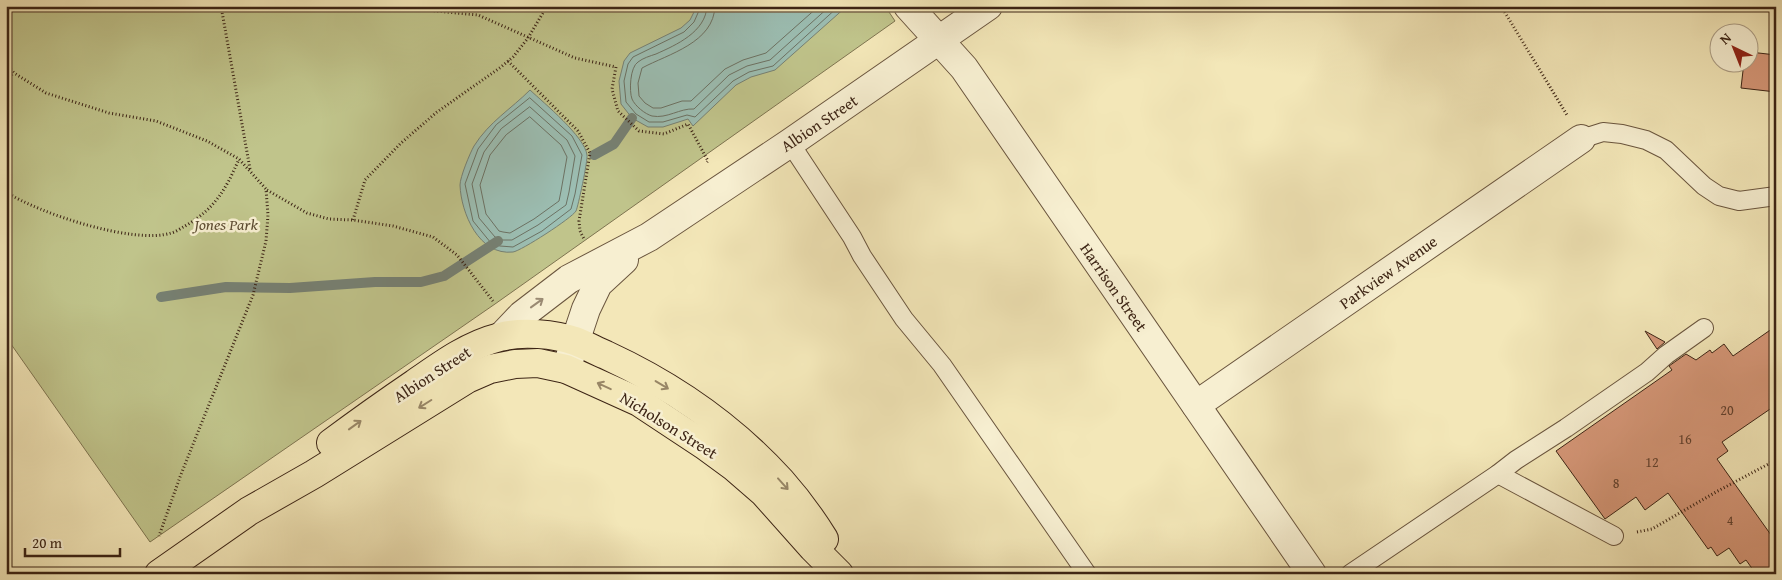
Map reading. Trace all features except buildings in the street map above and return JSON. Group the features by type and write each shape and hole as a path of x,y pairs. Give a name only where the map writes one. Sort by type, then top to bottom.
{"main road":[{"name":"Nicholson Street","path":"502,336 530,334 556,336 576,341 630,366 666,386 718,424 780,480 827,543 834,572"},
{"name":"Albion Street","path":"249,512 321,450 418,381 453,357 479,343 502,336"},
{"name":"Nicholson Street","path":"467,379 490,368 538,363 566,369 639,402 727,461 764,493 834,572"},
{"name":"Albion Street","path":"159,574 249,512 467,379"}],"street":[{"name":"Harrison Street","path":"908,6 964,68 1312,574"},
{"name":"Albion Street","path":"502,336 522,314 570,279 649,237 790,143 988,6"},
{"name":"Parkview Avenue","path":"1196,405 1582,139"},
{"name":"Albion Street","path":"566,369 586,309 598,284 649,237"}],"lane":[{"path":"1582,139 1603,132 1622,134 1646,140 1666,150 1704,186 1719,196 1739,201 1776,196"},
{"path":"790,143 904,319 942,365 1087,574"},
{"path":"1350,574 1647,372 1666,355 1704,328"},
{"path":"1498,474 1614,536"}],"path":[{"path":"221,6 250,169"},
{"path":"344,6 478,15 575,58 616,67 612,89 618,111 639,130 664,134 688,124 701,149"},
{"path":"353,220 365,180 401,143 437,112 508,61 528,38 547,6"},
{"path":"1501,6 1582,139"},
{"path":"508,61 578,131 590,153 579,221 580,231 585,240"},
{"path":"6,64 14,73 46,93 109,112 156,121 207,141 239,158 266,189 306,213 329,218 393,226 432,238 447,246 473,273"},
{"path":"6,79 14,73"},
{"path":"6,192 45,212 90,226 132,234 156,236 172,233 204,214 216,202 229,182 239,158"},
{"path":"157,542 180,477 254,295 266,241 268,215 266,189"},
{"path":"1614,536 1652,529 1776,460"}],"green space":[{"name":"Jones Park","path":"6,6 885,6 895,21 495,304 150,542 6,337"}],"water":[{"path":"697,6 847,6 775,70 751,77 736,85 693,126 688,119 663,127 648,127 632,118 621,104 619,81 624,61 630,53 681,28 690,20"},
{"path":"530,90 572,130 585,148 587,159 576,211 546,234 526,246 513,252 501,251 491,247 474,231 464,208 460,181 470,154 480,137"}],"waterway":[{"path":"594,155 614,144 632,118"},
{"path":"161,297 226,287 290,288 375,282 421,282 444,276 498,241"}]}
